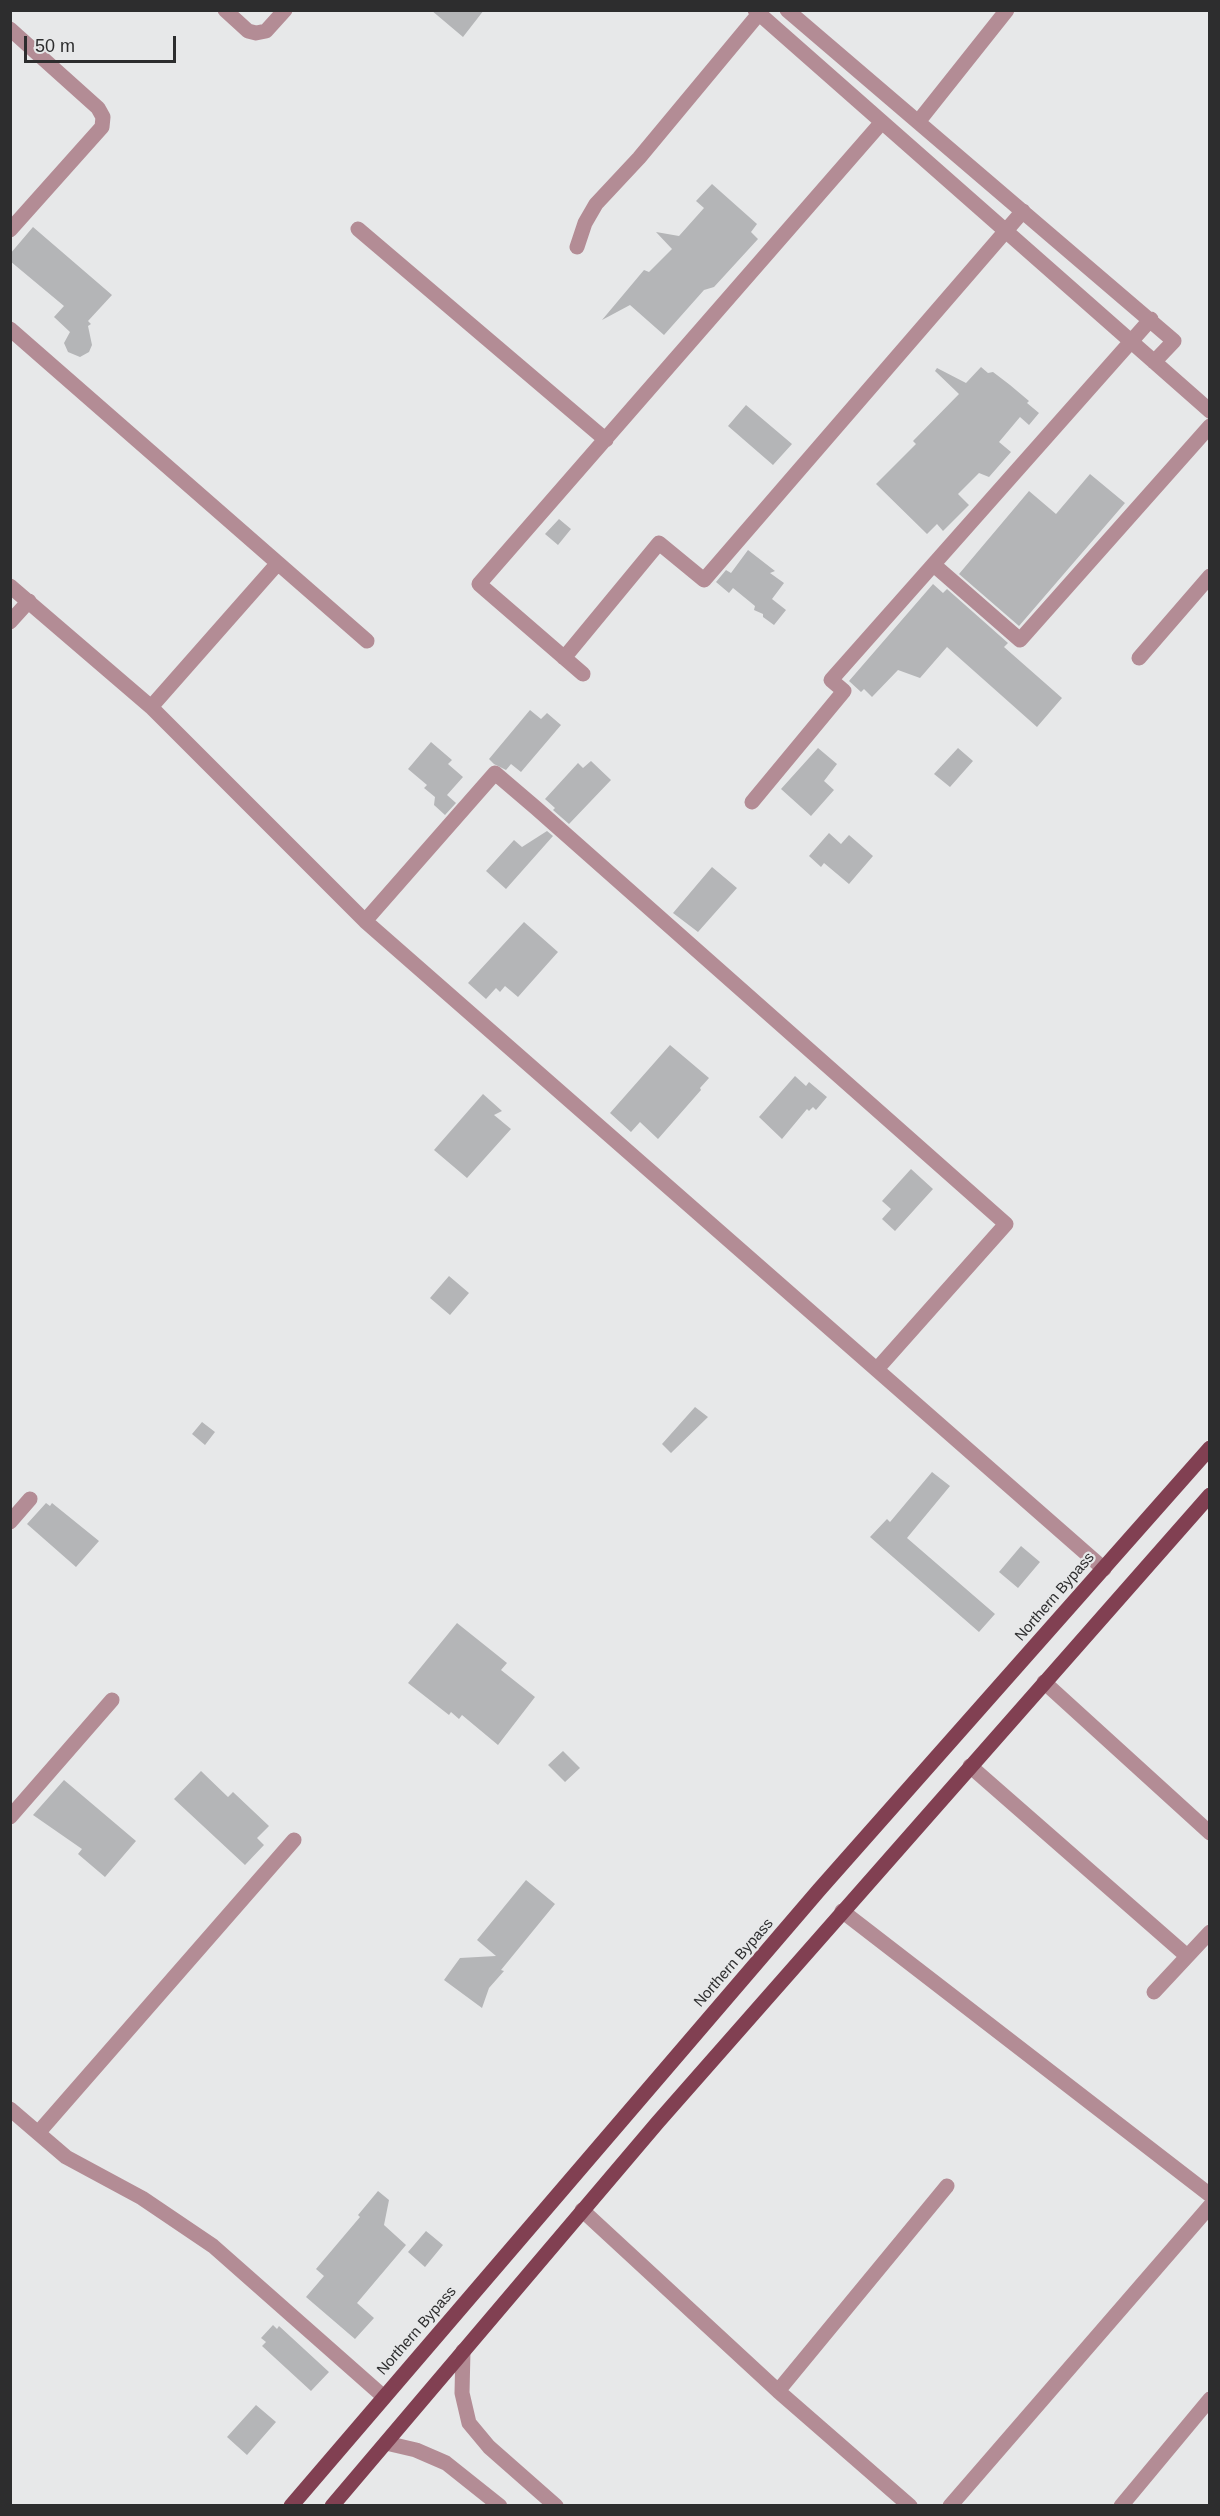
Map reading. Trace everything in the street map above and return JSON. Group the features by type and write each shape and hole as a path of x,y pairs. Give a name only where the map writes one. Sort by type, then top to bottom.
{"main road":[{"name":"Northern Bypass","path":"291,2505 819,1890 1209,1448"},
{"path":"332,2505 658,2121 1209,1495"},
{"path":"637,2102 658,2121"}],"street":[{"path":"225,10 248,31 256,33 266,31 285,10"},
{"path":"786,10 1174,340 1154,362"},
{"path":"882,123 913,118 1007,10"},
{"path":"577,247 585,223 596,204 639,158 758,12 1209,411"},
{"path":"10,29 98,108 103,117 102,127 10,230"},
{"path":"583,674 479,584 882,123 889,98"},
{"path":"564,658 659,543 704,580 1023,211"},
{"path":"358,229 606,440"},
{"path":"752,802 844,691 831,680 1151,320"},
{"path":"10,329 367,641"},
{"path":"934,565 1020,640 1209,426"},
{"path":"151,707 278,563"},
{"path":"1139,658 1209,576"},
{"path":"10,586 151,707 365,921 1104,1569"},
{"path":"10,622 29,601"},
{"path":"365,921 495,772 1006,1224 877,1369"},
{"path":"10,1522 30,1499"},
{"path":"1044,1682 1209,1833"},
{"path":"10,1817 112,1700"},
{"path":"970,1766 1187,1956"},
{"path":"38,2133 294,1840"},
{"path":"842,1911 1209,2195"},
{"path":"1154,1992 1209,1932"},
{"path":"10,2109 66,2157 142,2198 213,2246 384,2397"},
{"path":"778,2391 947,2186"},
{"path":"950,2505 1209,2206"},
{"path":"582,2210 778,2391 910,2505"},
{"path":"463,2350 462,2393 469,2423 489,2447 556,2505"},
{"path":"1121,2505 1209,2399"},
{"path":"386,2443 416,2450 446,2463 501,2505"}],"building":[{"path":"431,10 484,10 463,37"},
{"path":"712,184 757,224 751,232 758,239 714,287 704,290 664,335 630,305 602,320 644,270 649,272 672,249 656,232 679,236 704,208 696,201"},
{"path":"33,227 112,295 88,321 91,324 88,326 92,345 89,352 80,357 68,352 64,343 70,332 54,317 64,306 10,261 10,254"},
{"path":"981,367 988,373 993,372 1010,385 1039,413 1029,425 1020,417 999,442 1011,452 989,477 979,473 958,494 969,505 943,531 937,524 927,534 876,484 916,444 913,441 959,394 935,371 937,368 966,383"},
{"path":"746,405 792,444 773,465 728,426"},
{"path":"1090,474 1125,503 1019,626 959,574 1029,491 1056,514"},
{"path":"559,519 571,529 558,545 545,534"},
{"path":"748,550 775,571 770,573 784,583 772,599 786,610 774,625 763,617 763,614 754,610 755,606 733,588 729,593 716,582 726,570 731,573"},
{"path":"933,584 943,593 947,589 1008,643 1004,647 1062,698 1037,727 947,647 920,678 898,670 872,697 864,689 861,692 849,681"},
{"path":"530,710 541,719 547,713 561,725 521,772 511,764 506,770 494,764 489,759"},
{"path":"431,742 452,760 448,764 463,777 447,795 456,803 445,815 434,805 435,797 424,788 427,785 408,769"},
{"path":"818,748 837,764 824,781 834,790 811,816 781,789"},
{"path":"958,748 973,761 950,787 934,774"},
{"path":"591,761 611,780 569,824 553,810 555,808 545,799 578,763 583,768"},
{"path":"547,831 553,836 506,889 486,871 514,840 522,847"},
{"path":"829,833 841,844 849,835 873,856 849,884 824,863 821,867 809,856"},
{"path":"712,867 737,888 698,932 673,913"},
{"path":"524,922 558,952 518,997 505,986 500,992 496,988 486,999 468,983"},
{"path":"670,1045 709,1078 658,1139 640,1122 631,1132 610,1113"},
{"path":"795,1076 806,1086 809,1082 827,1097 816,1110 813,1107 809,1111 807,1109 782,1139 759,1117"},
{"path":"483,1094 502,1111 494,1115 511,1129 467,1178 434,1150"},
{"path":"911,1169 933,1189 895,1231 882,1219 891,1209 882,1201"},
{"path":"449,1276 469,1293 450,1315 430,1298"},
{"path":"695,1407 708,1417 671,1453 662,1444"},
{"path":"202,1422 215,1432 205,1445 192,1434"},
{"path":"932,1472 950,1486 907,1538 995,1614 979,1632 870,1537 887,1519 890,1522"},
{"path":"46,1503 50,1506 52,1503 99,1541 76,1567 27,1524"},
{"path":"1021,1546 1040,1562 1018,1588 999,1572"},
{"path":"457,1623 507,1663 501,1670 535,1697 498,1745 462,1715 459,1719 451,1712 449,1715 408,1683"},
{"path":"563,1751 580,1768 565,1782 548,1765"},
{"path":"201,1771 228,1797 233,1792 269,1826 257,1838 264,1845 245,1865 174,1799"},
{"path":"64,1780 136,1841 105,1877 78,1854 82,1849 33,1815"},
{"path":"526,1880 555,1904 501,1970 504,1971 489,1988 482,2008 444,1980 460,1958 496,1956 477,1940"},
{"path":"378,2191 389,2200 384,2225 406,2245 357,2303 374,2318 355,2339 306,2297 324,2276 316,2269 360,2217 358,2215"},
{"path":"426,2231 443,2245 425,2267 408,2252"},
{"path":"273,2325 277,2329 279,2326 329,2372 311,2391 262,2346 266,2342 261,2338"},
{"path":"256,2405 276,2422 247,2455 227,2437"}]}
